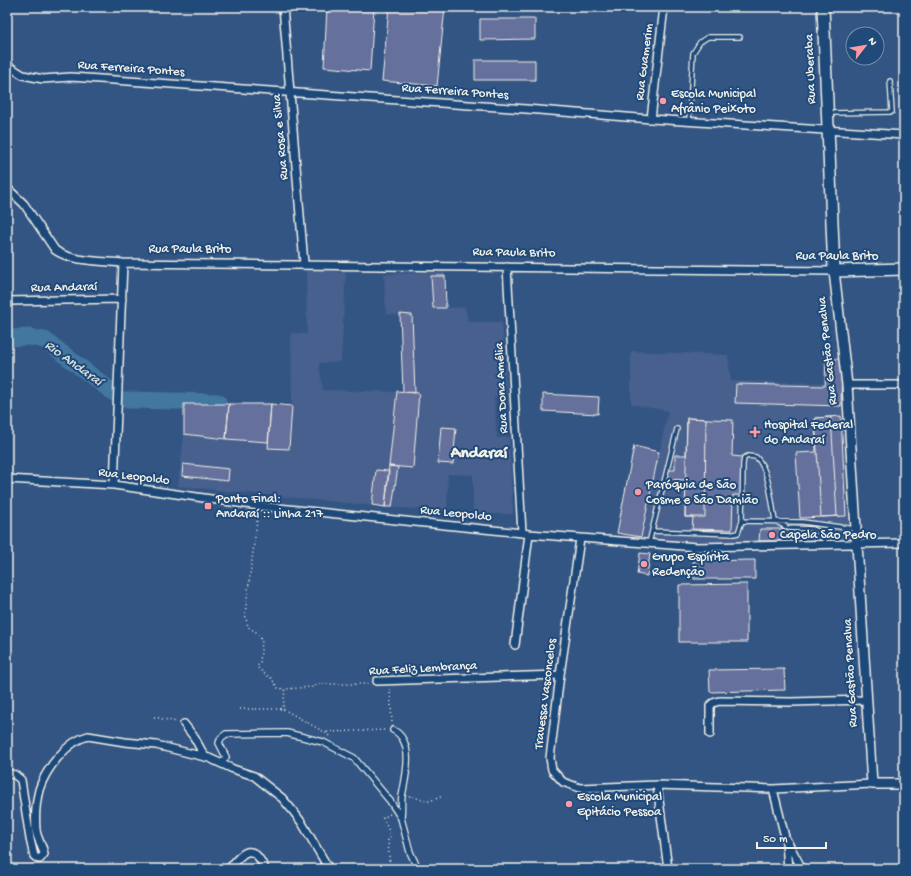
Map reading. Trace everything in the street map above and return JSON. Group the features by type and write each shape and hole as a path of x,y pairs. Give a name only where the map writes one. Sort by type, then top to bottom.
{"main road":[{"name":"Rua Uberaba","path":"823,7 827,130"},
{"name":"Rua Gastão Penalva","path":"827,130 834,271"},
{"name":"Rua Paula Brito","path":"834,271 904,269"}],"street":[{"name":"Rua Rosa e Silva","path":"283,7 304,264"},
{"name":"Rua Guamerim","path":"650,119 664,7"},
{"name":"Rua Ferreira Pontes","path":"7,65 23,75 42,79 72,77 650,119 904,135"},
{"name":"Rua Paula Brito","path":"7,188 24,204 55,250 62,254 78,258 123,263 834,271"},
{"path":"114,485 123,263"},
{"name":"Rua Dona Amélia","path":"507,267 526,534 515,644"},
{"name":"Rua Gastão Penalva","path":"834,271 847,385 872,784"},
{"name":"Rua Andaraí","path":"7,301 122,300"},
{"path":"847,385 904,385"},
{"name":"Rua Leopoldo","path":"7,479 114,485 259,506 580,539 697,547 904,544"},
{"name":"Travessa Vasconcelos","path":"580,539 560,675 550,758 552,770 563,782 580,788 657,785 773,789 872,784"},
{"name":"Rua Feliz Lembrança","path":"377,681 560,675"},
{"path":"710,734 710,706 719,701 791,702 866,700"},
{"path":"184,724 194,737 205,757"},
{"path":"393,730 403,739 406,746 406,774 402,797 401,818"},
{"path":"221,764 226,757 219,743 220,738 226,734 287,733 323,742 354,758 401,818 410,852 418,869"},
{"path":"7,773 15,775 21,780 30,838 34,856 38,859 40,859 44,854 36,832 36,813 39,790 52,765 76,741 88,736 156,745 205,757 254,776 282,798 302,823 329,869"},
{"path":"872,784 904,784"},
{"path":"657,785 668,869"},
{"path":"773,789 785,837 788,869"},
{"path":"785,837 802,869"},
{"path":"229,869 238,857 251,852 256,853 265,869"}],"lane":[{"path":"689,121 693,53 700,42 708,37 740,37"},
{"path":"826,113 892,112 890,81"},
{"path":"649,544 677,429"},
{"path":"652,531 738,533 742,521 743,464 744,458 748,456 756,457 763,465 775,521"},
{"path":"742,521 803,522 856,529"},
{"path":"775,521 788,528 813,529 819,532 827,544"}],"path":[{"path":"259,506 245,614 248,627 256,632 262,640 260,662 258,667 271,678 278,688 285,689 283,709"},
{"name":"Rua Feliz Lembrança","path":"285,689 312,687 319,684 372,684 377,681"},
{"path":"326,732 393,730 390,681"},
{"path":"240,709 283,709 326,732 330,736"},
{"path":"154,717 184,724"},
{"path":"402,797 408,796 429,801 441,797"},
{"path":"390,869 388,840 390,837 383,818 396,810"}],"shaded area":[{"path":"306,270 346,272 341,362 319,363 323,390 403,392 400,315 386,314 384,274 445,272 446,308 465,307 468,322 502,322 507,397 494,397 497,438 509,437 513,514 473,514 473,475 448,474 447,511 385,507 178,486 184,434 184,404 292,406 291,333 307,334"},
{"name":"Hospital Federal do Andaraí","path":"631,351 728,355 731,381 824,383 823,356 842,356 854,542 697,545 641,537 668,411 631,404"}],"building":[{"path":"327,7 374,7 370,71 324,67"},
{"path":"389,7 445,7 437,86 382,81"},
{"path":"480,19 535,19 535,39 480,40"},
{"path":"475,60 535,60 535,80 475,80"},
{"path":"431,276 445,276 446,308 433,308"},
{"path":"400,314 412,315 415,393 403,392"},
{"path":"826,359 842,359 841,406 735,403 736,384 825,386"},
{"path":"397,391 419,393 413,468 389,466"},
{"path":"543,394 599,397 598,414 543,411"},
{"path":"184,404 229,404 226,439 184,434"},
{"path":"229,404 271,404 268,442 226,439"},
{"path":"271,404 292,406 289,449 268,448"},
{"path":"841,416 846,516 800,518 796,453 816,452 815,418"},
{"path":"831,417 837,516 821,517 815,418"},
{"path":"687,418 733,420 732,456 742,457 741,495 733,495 732,530 692,529 693,517 685,517 686,480 667,479 668,470 675,470 675,455 686,455"},
{"path":"687,418 706,419 705,517 685,517"},
{"path":"441,427 456,428 453,464 438,463"},
{"name":"Paróquia de São Cosme e São Damião","path":"634,446 659,452 641,537 617,533"},
{"path":"183,464 229,469 228,481 182,476"},
{"path":"389,466 398,467 392,507 385,507"},
{"path":"376,470 389,471 385,507 372,505"},
{"name":"Capela São Pedro","path":"760,529 785,529 785,541 759,541"},
{"name":"Grupo Espírita Redenção","path":"640,553 650,554 647,576 637,574"},
{"path":"755,560 755,579 694,579 693,561"},
{"path":"747,584 747,642 679,642 679,585"},
{"path":"784,669 785,690 710,692 709,670"}],"waterway":[{"name":"Rio Andaraí","path":"7,338 29,337 45,340 114,393"},
{"name":"Rio Andaraí","path":"128,400 218,402"}],"place":[{"name":"Escola Municipal Afrânio Peixoto","path":"663,101"},
{"name":"Hospital Federal do Andaraí","path":"755,432"},
{"name":"Paróquia de São Cosme e São Damião","path":"638,492"},
{"name":"Ponto Final: Andaraí :: Linha 217","path":"208,506"},
{"name":"Capela São Pedro","path":"772,535"},
{"name":"Grupo Espírita Redenção","path":"644,564"},
{"name":"Escola Municipal Epitácio Pessoa","path":"569,804"}],"district":[{"name":"Andaraí","path":"479,454"}]}
